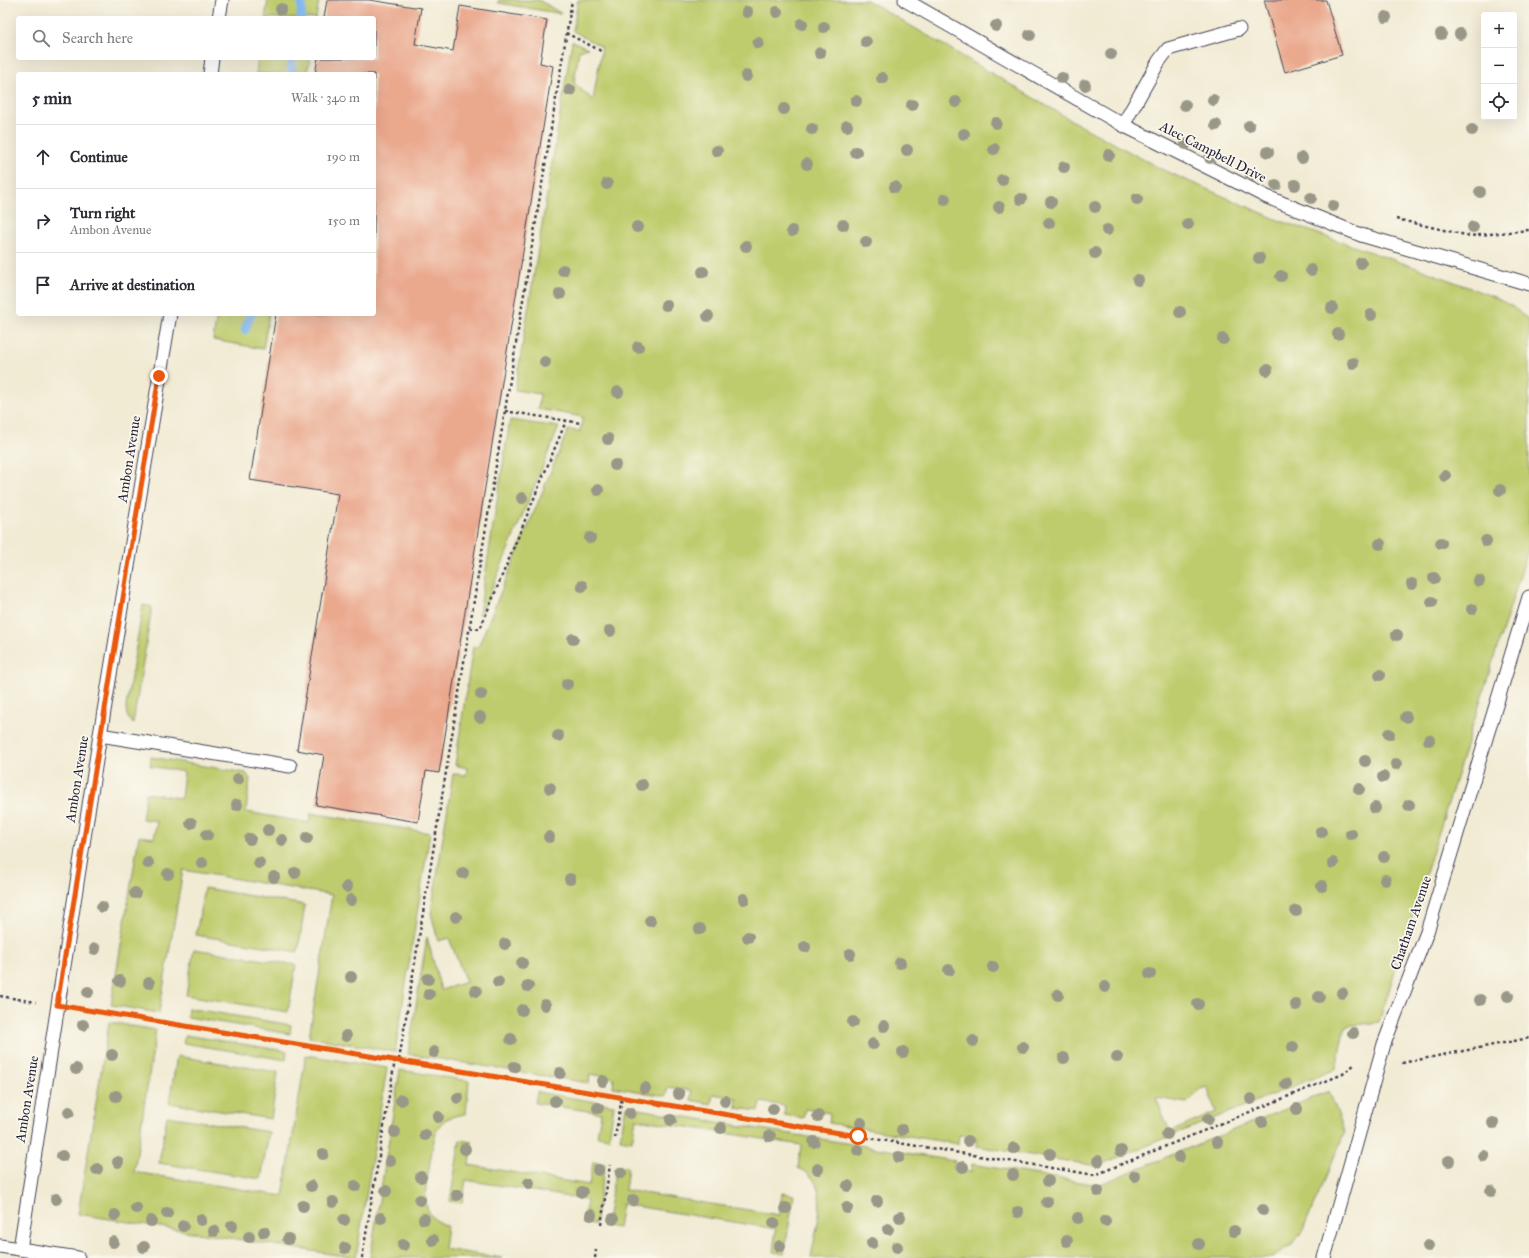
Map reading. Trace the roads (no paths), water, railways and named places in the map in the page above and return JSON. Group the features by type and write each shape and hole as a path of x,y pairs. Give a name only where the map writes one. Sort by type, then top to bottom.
{"lane":[{"path":"219,16 222,0"},
{"name":"Alec Campbell Drive","path":"905,0 1123,125 1266,197 1361,234 1529,284"},
{"path":"1123,125 1159,61 1168,50 1239,29"},
{"path":"210,72 212,60"},
{"name":"Ambon Avenue","path":"20,1249 100,735 170,316"},
{"name":"Chatham Avenue","path":"1324,1258 1380,1057 1428,932 1529,597"},
{"path":"100,735 290,766"},
{"path":"0,1246 78,1258"}],"waterway":[{"path":"301,16 302,0"},
{"path":"292,60 291,65 293,72"},
{"path":"245,330 250,316"}]}
